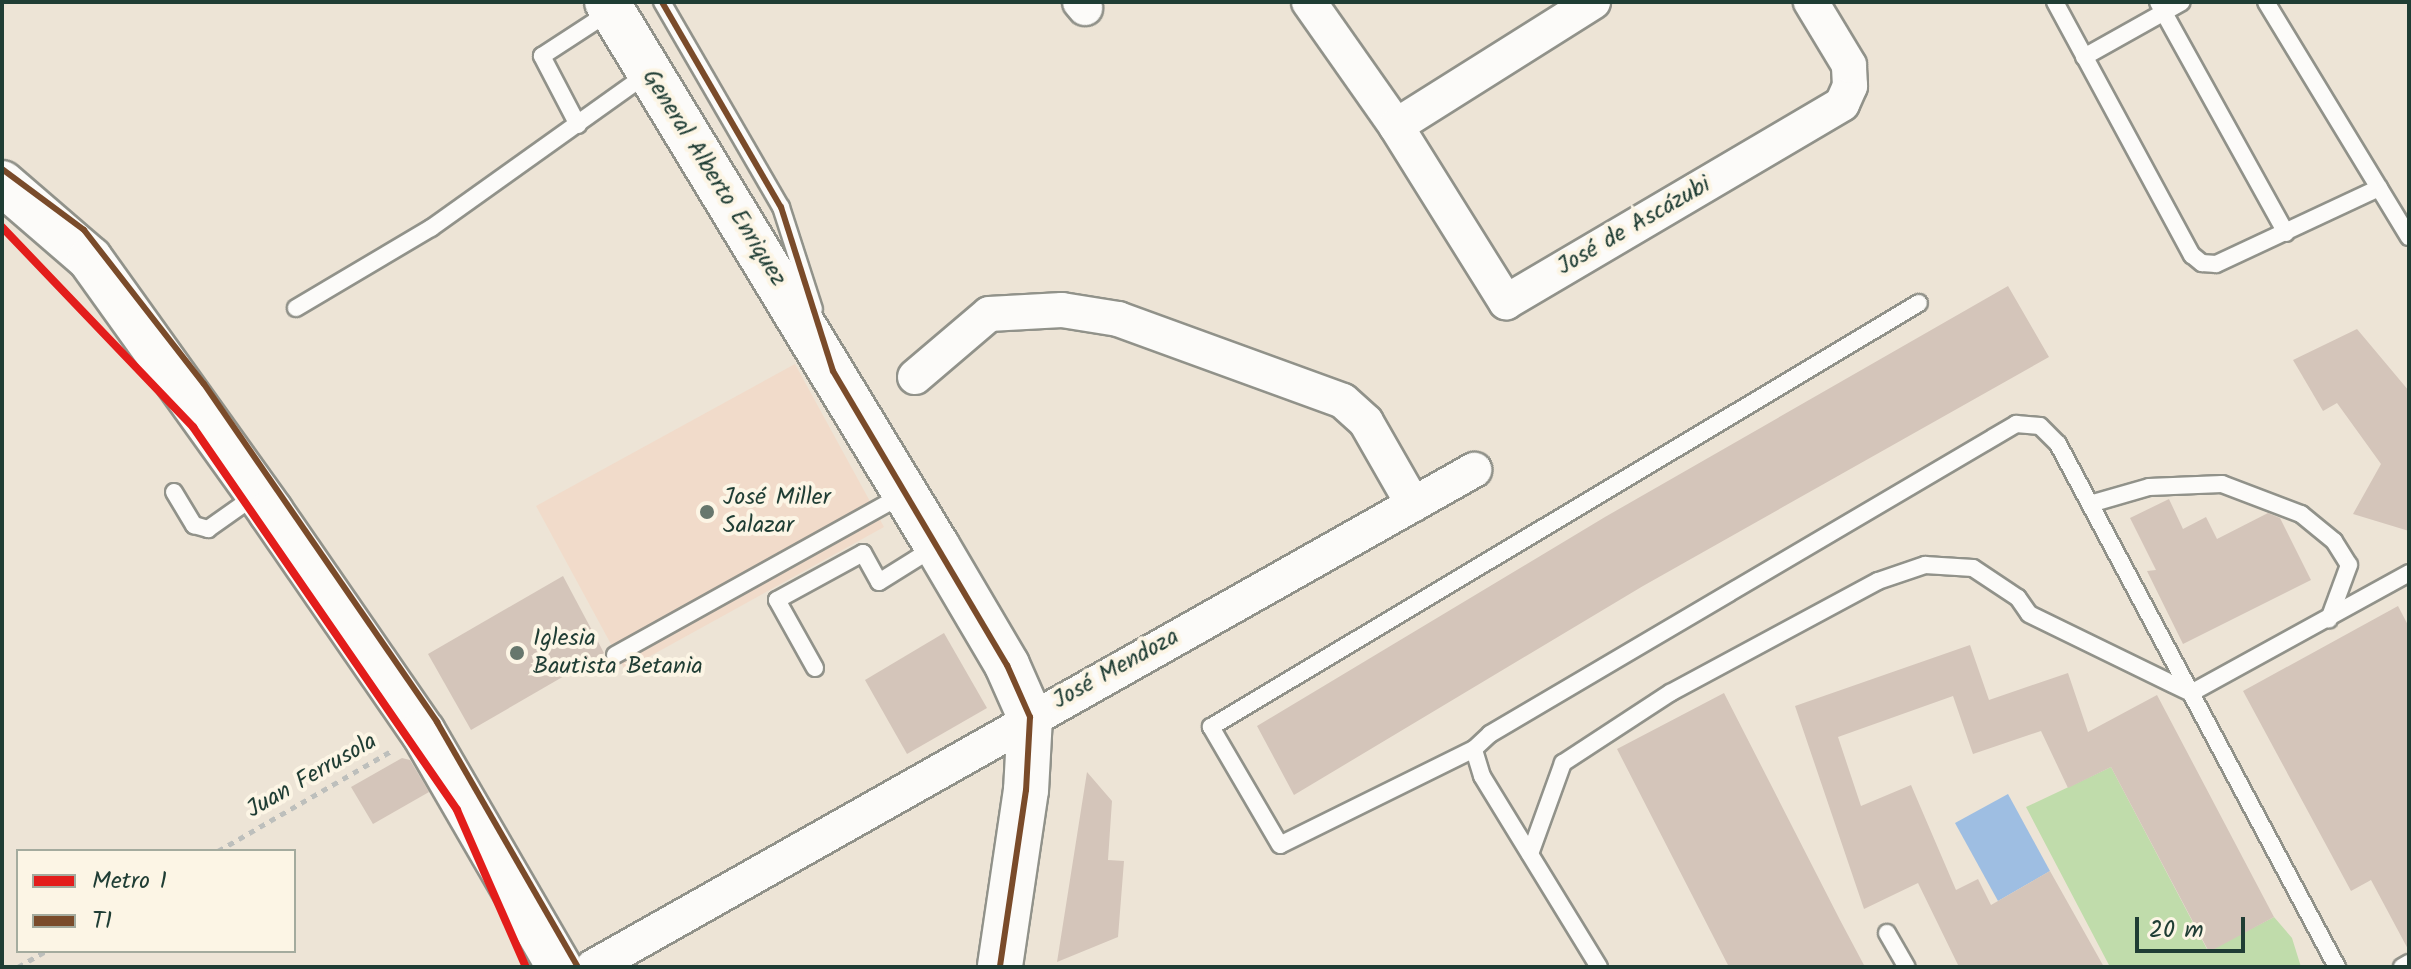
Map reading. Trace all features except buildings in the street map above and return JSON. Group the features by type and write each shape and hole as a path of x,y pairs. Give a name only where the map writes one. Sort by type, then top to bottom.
{"main road":[{"name":"General Alberto Enriquez","path":"610,6 937,546 1007,665 1030,717 1029,759 1000,967"},
{"path":"2,183 90,259 258,494 423,732 559,967"}],"street":[{"name":"José de Ascázubi","path":"1309,2 1396,126 1506,302 1842,104 1850,86 1849,65 1811,2"},
{"path":"1396,126 1586,4"},
{"path":"915,377 989,314 1062,310 1118,319 1343,401 1366,422 1413,504"},
{"name":"José Mendoza","path":"593,967 1030,717 1474,470"}],"lane":[{"path":"662,2 781,207 833,371"},
{"path":"2055,2 2192,255 2216,264 2379,188"},
{"path":"2084,57 2161,7 2182,2"},
{"path":"2266,2 2409,237"},
{"path":"578,125 542,56 610,6"},
{"path":"2161,7 2286,233"},
{"path":"296,308 431,228 649,72"},
{"path":"2,169 84,230 204,384 437,722 578,967"},
{"path":"1919,303 1211,727 1280,845 1474,749 2016,424 2040,426 2058,444 2337,967"},
{"path":"2090,504 2149,487 2222,484 2301,514 2334,541 2349,565 2329,619"},
{"path":"174,492 194,525 208,529 258,494"},
{"path":"615,655 905,493"},
{"path":"815,668 777,600 863,553 879,582 937,546"},
{"path":"1530,854 1563,763 1683,685 1878,581 1925,565 1973,568 2018,598 2029,614 2191,693"},
{"path":"2191,693 2409,573"},
{"path":"1474,749 1482,776 1599,967"},
{"path":"1887,933 1907,967"},
{"path":"2402,967 2409,963"}],"path":[{"name":"Juan Ferrusola","path":"221,849 423,732"},
{"path":"18,967 42,953"}],"shaded area":[{"name":"José Miller Salazar","path":"795,364 884,527 625,670 536,506"}],"green space":[{"path":"2111,767 2208,951 2274,917 2292,938 2301,967 2110,967 2026,807"}],"water":[{"path":"2008,794 2050,871 1998,901 1955,823"}],"metro line":[{"name":"1","path":"2,227 193,427 457,810 526,967"}],"transit line":[{"name":"T1","path":"662,2 781,207 833,371 1007,665 1030,717 1026,790 1000,967"},
{"name":"T1","path":"2,169 84,230 204,384 437,722 578,967"}],"place":[{"name":"José Miller Salazar","path":"707,512"},
{"name":"Iglesia Bautista Betania","path":"517,653"}]}
